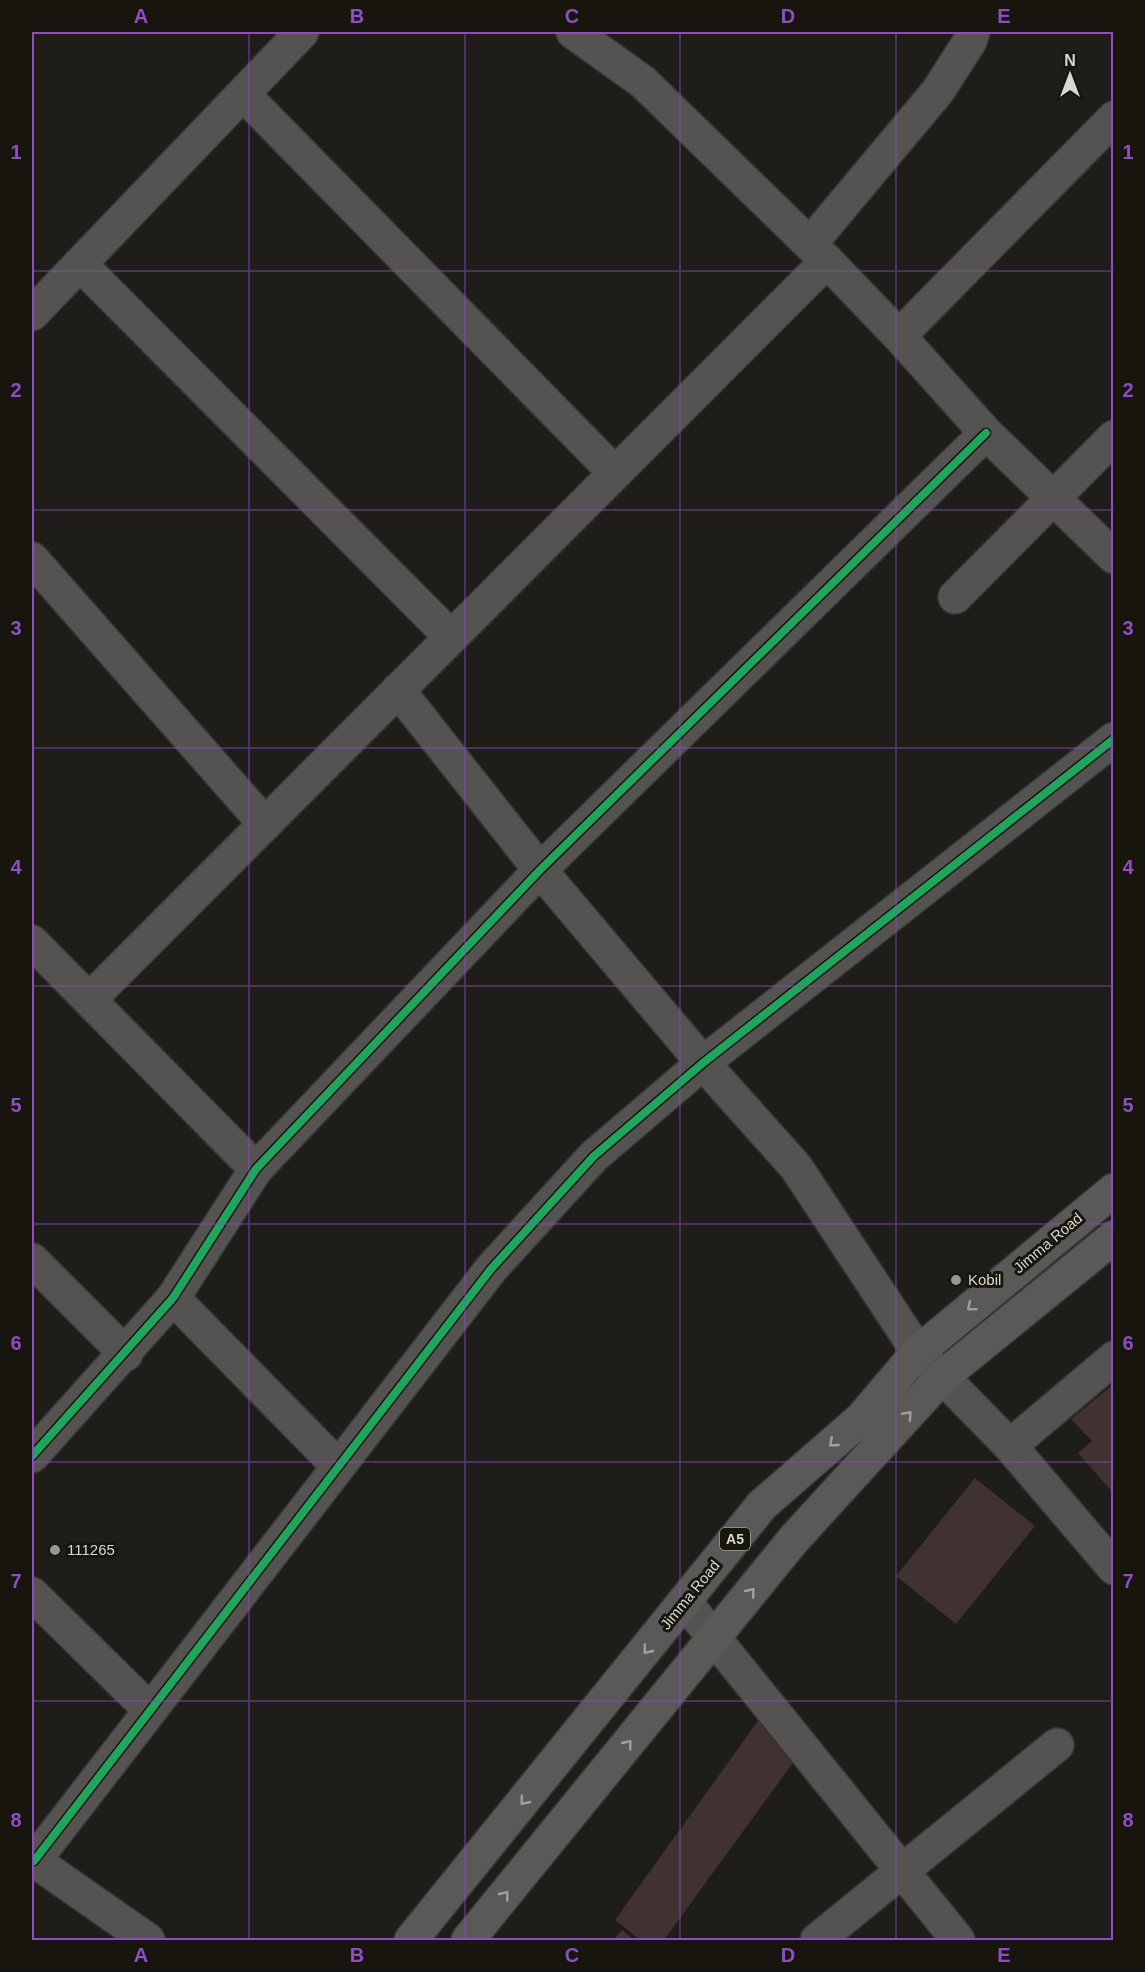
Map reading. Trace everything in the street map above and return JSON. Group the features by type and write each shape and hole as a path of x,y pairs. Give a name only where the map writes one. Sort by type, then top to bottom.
{"highway":[{"name":"Jimma Road","path":"411,1941 762,1505 862,1418 918,1352 1113,1190"},
{"path":"468,1941 794,1539 942,1377 1113,1237"}],"street":[{"path":"32,314 302,32"},
{"path":"573,32 643,82 818,253 899,336 986,433 1113,557"},
{"path":"90,999 615,473 818,253 938,91 970,41 973,32"},
{"path":"243,94 615,473"},
{"path":"899,336 1113,118"},
{"path":"80,264 451,637"},
{"path":"32,1456 126,1354 173,1298 256,1169 540,870 986,433"},
{"path":"954,597 1113,437"},
{"path":"32,559 265,824"},
{"path":"398,690 540,870 703,1063 796,1167 918,1352 1010,1446 1113,1568"},
{"path":"148,1941 33,1860 491,1269 586,1165 703,1063 1113,739"},
{"path":"32,942 256,1169"},
{"path":"32,1260 126,1354"},
{"path":"173,1298 337,1465"},
{"path":"1010,1446 1113,1358"},
{"path":"32,1594 150,1710"},
{"path":"685,1602 958,1941"},
{"path":"817,1941 1057,1745"}],"building":[{"path":"1114,1384 1114,1494 1078,1453 1092,1441 1071,1419"},
{"path":"975,1478 1035,1526 956,1624 896,1576"},
{"path":"760,1718 803,1749 664,1940 640,1940 615,1920"},
{"path":"622,1930 635,1940 613,1940"}],"cycle path":[{"path":"32,1456 173,1298 256,1169 540,870 986,433"},
{"path":"34,1861 491,1269 594,1156 703,1063 1114,739"}],"place":[{"name":"Kobil","path":"956,1280"},
{"name":"111265","path":"55,1550"}]}
